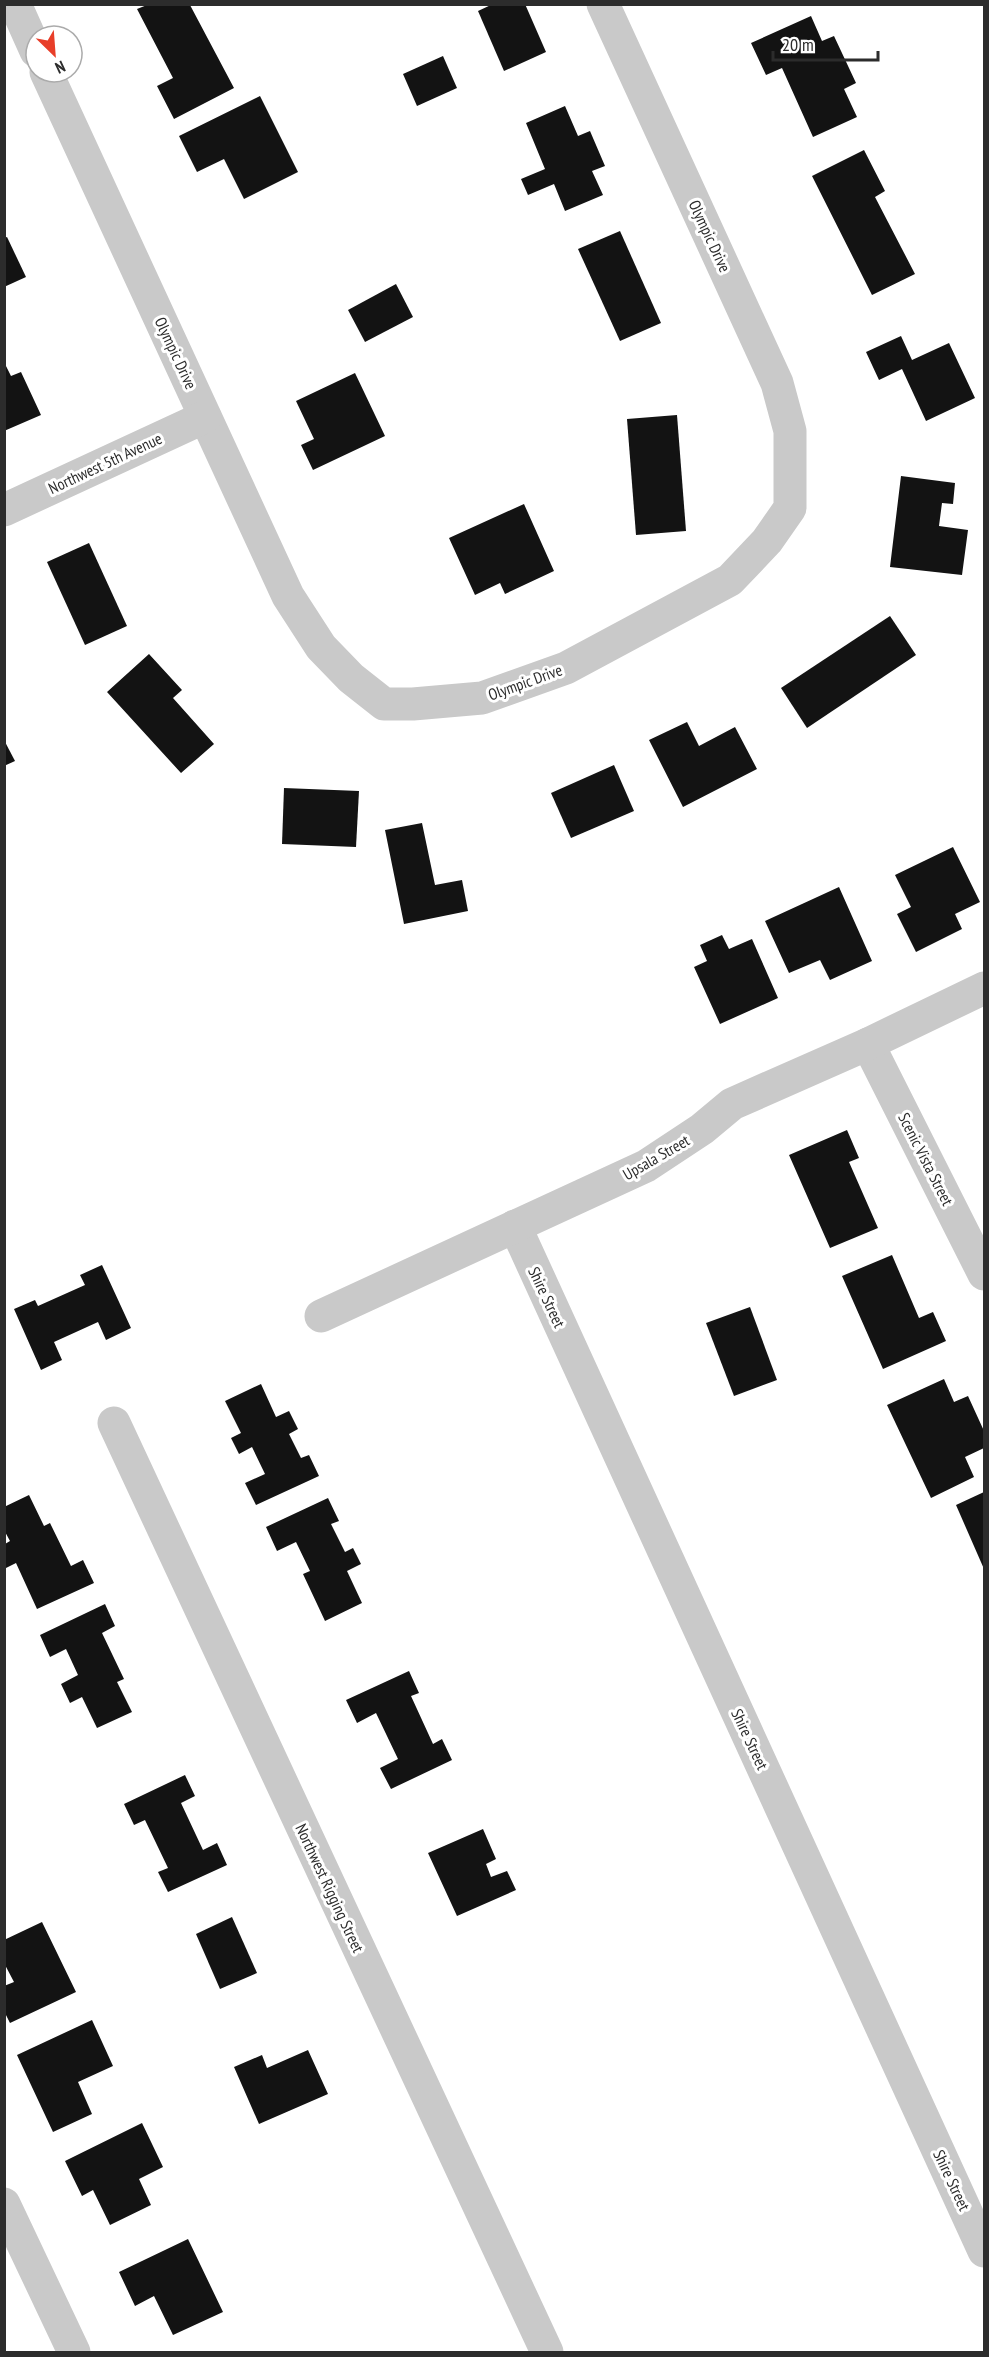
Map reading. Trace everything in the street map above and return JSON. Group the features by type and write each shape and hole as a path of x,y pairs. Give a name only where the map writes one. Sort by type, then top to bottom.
{"street":[{"path":"15,4 24,24"},
{"name":"Olympic Drive","path":"52,84 288,596 321,646 351,678 384,704 414,704 482,698 566,668 730,580 767,541 790,508 790,431 777,383 603,4"},
{"name":"Northwest 5th Avenue","path":"4,510 206,417"},
{"name":"Upsala Street","path":"321,1316 646,1166 702,1129 732,1104 868,1044 984,988"},
{"name":"Scenic Vista Street","path":"868,1044 984,1274"},
{"name":"Shire Street","path":"515,1226 984,2251"},
{"name":"Northwest Rigging Street","path":"114,1423 546,2352"},
{"path":"4,2204 74,2352"}],"building":[{"path":"493,4 525,4 546,52 504,71 478,11"},
{"path":"147,5 190,5 234,88 174,119 157,86 173,78 137,9"},
{"path":"811,16 822,41 834,36 856,83 844,89 857,117 813,137 782,68 766,75 751,43"},
{"path":"443,56 457,88 417,106 403,74"},
{"path":"260,96 298,172 244,199 224,159 197,172 179,136"},
{"path":"565,106 578,136 590,131 605,166 592,171 603,195 565,211 554,184 528,195 521,179 545,169 526,123"},
{"path":"864,150 885,191 875,197 915,274 872,295 812,176"},
{"path":"620,231 661,323 620,341 578,249"},
{"path":"7,237 26,277 4,287 4,238"},
{"path":"396,284 413,317 365,342 348,310"},
{"path":"901,336 912,360 949,343 975,398 926,421 902,369 879,380 866,352"},
{"path":"4,362 11,376 21,372 41,415 4,431"},
{"path":"355,373 385,436 313,470 301,445 314,439 296,401"},
{"path":"677,415 686,531 636,535 627,419"},
{"path":"901,476 955,483 953,504 942,503 939,526 968,530 962,575 890,567"},
{"path":"524,504 554,571 505,594 500,583 475,595 449,538"},
{"path":"89,543 127,626 85,645 47,562"},
{"path":"890,616 916,655 807,728 781,688"},
{"path":"149,654 182,690 173,698 214,744 181,773 107,692"},
{"path":"687,722 699,746 735,727 757,769 683,807 649,740"},
{"path":"4,740 15,761 4,766"},
{"path":"614,765 634,811 571,838 551,793"},
{"path":"284,788 359,791 356,847 282,844"},
{"path":"422,823 435,885 462,880 468,911 404,924 385,830"},
{"path":"953,847 980,902 955,914 962,929 916,952 897,914 911,907 895,875"},
{"path":"839,887 872,961 830,980 820,960 789,973 765,921"},
{"path":"722,935 729,949 752,939 778,998 720,1024 694,967 707,961 700,945"},
{"path":"847,1130 859,1158 849,1162 878,1228 830,1248 789,1155"},
{"path":"892,1255 919,1318 933,1312 946,1341 883,1369 842,1276"},
{"path":"102,1265 131,1328 106,1340 98,1322 54,1342 62,1360 41,1370 14,1309 35,1300 38,1306 85,1285 80,1275"},
{"path":"750,1307 777,1380 734,1396 706,1323"},
{"path":"944,1379 954,1402 968,1396 984,1431 984,1448 965,1457 974,1477 931,1498 887,1405"},
{"path":"261,1384 276,1417 289,1411 298,1429 289,1434 301,1458 309,1455 319,1476 256,1505 245,1483 265,1474 252,1447 239,1454 231,1438 241,1433 225,1401"},
{"path":"984,1492 984,1569 956,1505"},
{"path":"29,1495 44,1526 50,1523 71,1566 83,1560 94,1583 37,1609 16,1563 6,1568 5,1564 5,1544 10,1541 4,1530 4,1507"},
{"path":"328,1498 339,1521 331,1524 345,1552 353,1548 361,1564 347,1571 362,1603 325,1621 303,1574 310,1571 296,1542 277,1551 266,1527"},
{"path":"105,1604 115,1626 102,1633 124,1679 117,1682 132,1712 97,1728 82,1697 70,1703 61,1684 78,1675 66,1649 50,1657 40,1635"},
{"path":"409,1671 419,1693 411,1696 433,1744 442,1739 452,1760 391,1789 380,1768 398,1759 376,1713 357,1723 346,1700"},
{"path":"185,1775 195,1796 181,1803 203,1850 217,1843 227,1865 168,1892 158,1872 168,1868 145,1820 134,1825 124,1804"},
{"path":"483,1829 496,1859 486,1864 491,1877 507,1871 516,1890 457,1916 428,1853"},
{"path":"232,1917 257,1973 220,1989 196,1934"},
{"path":"42,1922 76,1992 10,2023 4,2011 4,1986 14,1982 4,1963 4,1940"},
{"path":"92,2020 113,2066 78,2082 92,2114 53,2132 17,2055"},
{"path":"308,2050 328,2094 259,2124 234,2067 262,2055 267,2068"},
{"path":"142,2123 163,2167 139,2179 151,2205 110,2225 93,2190 82,2196 65,2161"},
{"path":"188,2239 223,2312 173,2335 154,2296 135,2306 119,2272"}]}
